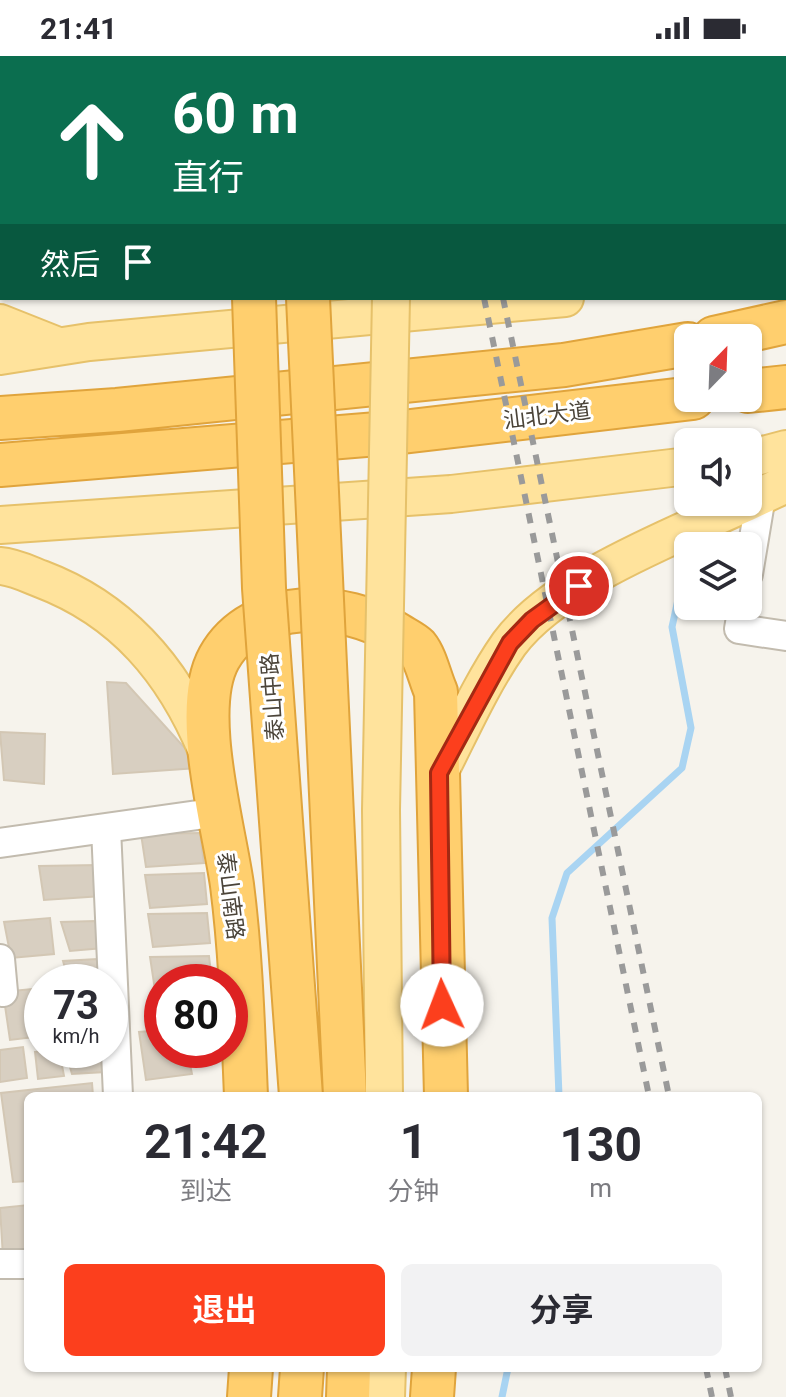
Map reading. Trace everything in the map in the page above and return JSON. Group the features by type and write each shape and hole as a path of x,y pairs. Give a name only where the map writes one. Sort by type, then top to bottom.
{"highway":[{"name":"泰山中路","path":"254,300 264,588 301,1092"},
{"path":"308,300 345,1092"},
{"path":"762,327 786,322"},
{"path":"0,418 399,383 564,365 674,346"},
{"path":"762,390 786,387"},
{"name":"汕北大道","path":"0,465 402,432 674,400"},
{"name":"泰山南路","path":"246,1092 235,913 210,758 209,697 219,658 249,627 282,611 332,609 383,625 417,647 436,692 439,773"},
{"path":"439,773 438,885 446,1092"},
{"path":"249,1397 251,1372"},
{"path":"300,1397 302,1372"},
{"path":"348,1397 349,1372"},
{"path":"432,1397 434,1372"}],"main road":[{"path":"235,300 256,355"},
{"path":"384,1092 381,810 391,300"},
{"path":"0,356 60,346 544,300"},
{"path":"0,323 60,346"},
{"path":"762,455 786,449"},
{"path":"0,525 451,494 674,468"},
{"path":"439,773 510,643 532,620 602,569 717,516"},
{"path":"4,566 60,586 112,616 158,661 188,707 210,758"},
{"path":"386,1397 387,1372"}],"street":[{"path":"741,620 739,629 786,636"},
{"path":"0,843 219,812"},
{"path":"106,828 118,1092"},
{"path":"0,959 3,992"}],"building":[{"path":"107,682 126,683 192,756 197,768 113,774"},
{"path":"0,732 45,734 44,784 4,780"},
{"path":"200,833 204,863 146,867 141,834"},
{"path":"98,865 102,896 44,900 39,866"},
{"path":"204,873 207,904 150,908 145,875"},
{"path":"207,913 210,943 153,947 148,914"},
{"path":"50,918 54,954 11,958 4,922"},
{"path":"95,921 103,948 70,951 61,922"},
{"path":"209,956 210,964 151,964 150,957"},
{"path":"97,959 98,964 64,964 63,961"},
{"path":"24,990 24,1038 10,1040 3,992"},
{"path":"139,1032 144,1032 144,1066"},
{"path":"23,1047 27,1078 0,1082 0,1050"},
{"path":"37,1068 62,1068 64,1076 38,1079"},
{"path":"70,1068 104,1068 105,1072 72,1074"},
{"path":"144,1068 191,1068 192,1074 146,1080"},
{"path":"92,1083 93,1092 24,1092 24,1181 13,1182 1,1093"},
{"path":"24,1205 24,1254 3,1257 0,1208"}],"waterway":[{"path":"559,1092 552,918 567,873 682,768 691,728 672,627 674,618"},
{"path":"502,1397 507,1372"}],"railway":[{"path":"484,300 648,1092"},
{"path":"503,300 668,1092"},
{"path":"707,1372 712,1397"},
{"path":"726,1372 731,1397"}],"route":[{"path":"442,1005 438,885 439,773 474,703 510,643 532,620 579,586"}]}
